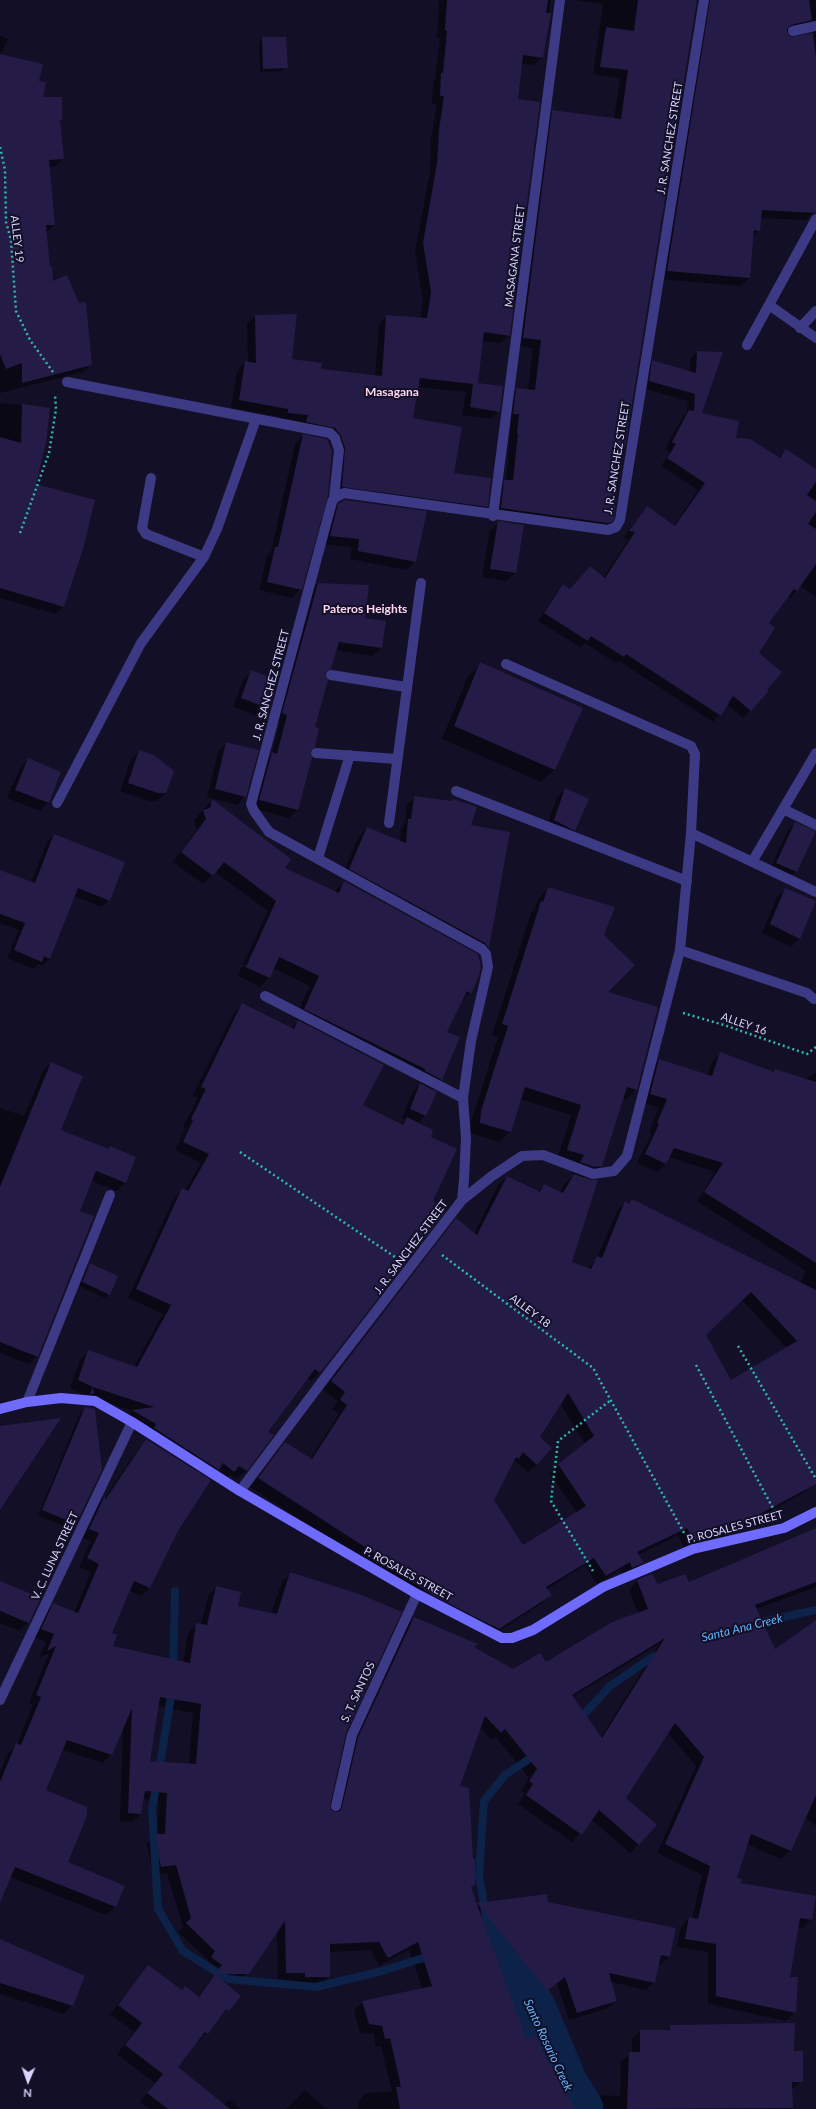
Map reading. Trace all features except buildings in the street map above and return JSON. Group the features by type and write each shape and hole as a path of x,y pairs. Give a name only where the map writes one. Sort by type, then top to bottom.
{"street":[{"name":"MASAGANA STREET","path":"493,516 560,0"},
{"name":"J. R. SANCHEZ STREET","path":"240,1491 330,1371 429,1245 462,1200 466,1138 463,1098 471,1041 488,967 486,954 482,949 269,832 254,811 251,804 334,498 344,493 493,516 608,530 616,527 620,520 704,0"},
{"path":"793,31 816,26"},
{"path":"747,345 816,219"},
{"path":"769,305 816,338"},
{"path":"800,328 816,311"},
{"path":"67,382 330,433 335,438 339,450 334,498"},
{"path":"57,803 141,643 204,557 217,529 256,419"},
{"path":"151,478 142,528 146,534 204,557"},
{"path":"389,823 396,758 421,583"},
{"path":"462,1200 492,1176 522,1156 543,1156 593,1174 614,1171 627,1156 664,1007 680,950 691,833 695,754 691,746 506,664"},
{"path":"332,675 406,687"},
{"path":"316,753 396,758"},
{"path":"752,862 816,753"},
{"path":"318,858 350,755"},
{"path":"456,791 687,881"},
{"path":"783,808 816,825"},
{"path":"691,833 816,892"},
{"path":"680,950 807,993 814,1000"},
{"path":"265,996 463,1098"},
{"path":"27,1402 110,1195"},
{"name":"P. ROSALES STREET","path":"0,1409 27,1402 61,1398 95,1401 132,1422 240,1491 417,1594 502,1638 512,1638 533,1630 603,1587 693,1549 784,1528 816,1512"},
{"name":"V. C. LUNA STREET","path":"0,1700 132,1422"},
{"name":"S. T. SANTOS","path":"336,1806 352,1735 417,1594"}],"path":[{"name":"ALLEY 19","path":"0,147 5,170 6,222 11,240 16,311 30,340 52,371 67,382"},
{"name":"ALLEY 19","path":"52,371 53,379"},
{"path":"20,532 48,453 56,410 55,394"},
{"name":"ALLEY 16","path":"664,1007 724,1025 807,1054 816,1047"},
{"path":"240,1152 411,1267"},
{"name":"ALLEY 18","path":"429,1245 593,1368 693,1549"},
{"path":"738,1346 816,1479"},
{"path":"696,1366 784,1528"},
{"path":"603,1587 551,1501 558,1441 611,1400"}],"waterway":[{"path":"173,1670 175,1591"},
{"name":"Santa Ana Creek","path":"752,1624 816,1610"},
{"name":"Santa Ana Creek","path":"578,1721 610,1686 651,1658 663,1653"},
{"path":"159,1771 172,1690"},
{"name":"Santa Ana Creek","path":"480,1943 490,1941 479,1875 484,1801 505,1775 538,1753"},
{"path":"157,1782 152,1809 158,1909 183,1951 228,1979 316,1987 382,1971 432,1955"},
{"name":"Santo Rosario Creek","path":"490,1941 533,2009 565,2085 580,2109"}],"district":[{"name":"Masagana","path":"392,392"},
{"name":"Pateros Heights","path":"365,609"}]}
